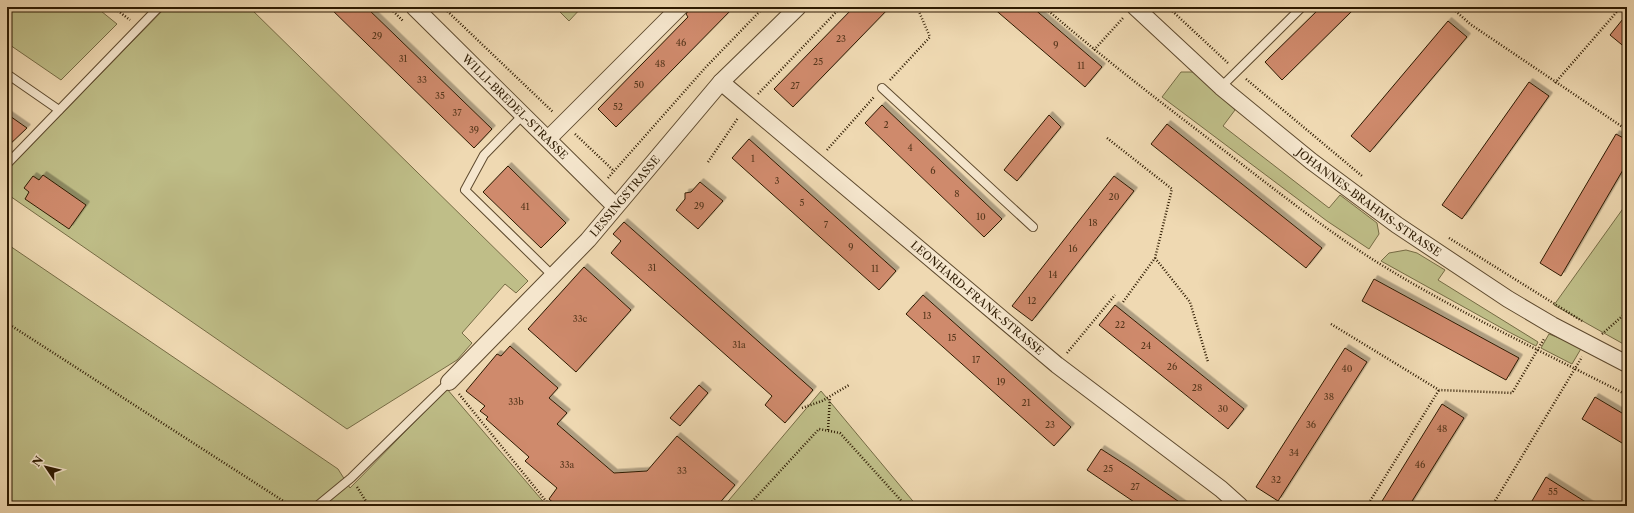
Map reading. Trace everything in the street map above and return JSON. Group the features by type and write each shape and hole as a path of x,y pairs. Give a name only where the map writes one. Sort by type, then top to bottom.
{"street":[{"name":"WILLI-BREDEL-STRASSE","path":"414,7 615,206"},
{"path":"548,139 680,7"},
{"name":"LESSINGSTRASSE","path":"449,382 588,240 615,206 674,147 721,82 798,7"},
{"name":"JOHANNES-BRAHMS-STRASSE","path":"1137,10 1221,87 1311,161 1397,225 1508,299 1552,325 1627,364"},
{"name":"LEONHARD-FRANK-STRASSE","path":"721,82 1057,365 1221,489 1240,506"}],"lane":[{"path":"7,164 159,7"},
{"path":"1221,87 1302,7"},
{"path":"7,74 59,110"},
{"path":"882,88 1034,227"},
{"path":"523,115 484,155 465,190 553,276"},
{"path":"317,506 351,478 449,382"}],"path":[{"path":"113,7 139,27"},
{"path":"443,7 614,171"},
{"path":"598,189 705,68 764,7"},
{"path":"708,162 748,105 841,7"},
{"path":"815,162 930,38 917,7"},
{"path":"1044,7 1094,50 1323,227 1373,259 1452,305 1505,334 1627,395"},
{"path":"1168,7 1237,72 1366,180"},
{"path":"1451,7 1470,24 1555,83 1627,130"},
{"path":"1555,83 1621,7"},
{"path":"1094,50 1137,10"},
{"path":"1107,138 1172,188 1155,258 1123,302"},
{"path":"1444,235 1585,322"},
{"path":"1155,258 1190,302 1208,362"},
{"path":"1057,365 1115,295"},
{"path":"1492,506 1590,344 1627,312"},
{"path":"7,323 291,506"},
{"path":"1331,324 1439,390 1512,393 1552,325"},
{"path":"1597,329 1609,336"},
{"path":"449,382 550,506"},
{"path":"802,408 830,397 849,385"},
{"path":"1367,506 1439,390"},
{"path":"828,430 830,397"},
{"path":"748,506 819,429 840,433 906,506"},
{"path":"351,478 369,506"}],"shaded area":[{"path":"7,7 96,7 117,24 61,80 7,43"},
{"path":"166,7 249,7 528,281 516,293 505,284 462,333 472,343 457,360 347,429 7,194 7,170"},
{"path":"555,7 582,7 569,21"},
{"path":"1181,72 1195,72 1235,110 1223,126 1329,208 1340,195 1377,223 1379,234 1369,249 1327,221 1162,97"},
{"path":"1627,203 1627,346 1554,305"},
{"path":"7,244 338,469 350,488 447,389 547,506 7,506"},
{"path":"1406,250 1417,253 1445,270 1438,280 1538,342 1536,346 1381,261 1389,253"},
{"path":"1549,334 1582,347 1572,364 1541,348"},
{"path":"821,391 917,506 724,506"}],"building":[{"path":"329,7 366,7 492,129 474,148"},
{"path":"691,7 734,7 616,127 598,109 688,17 686,14"},
{"path":"854,7 890,7 793,107 774,89"},
{"path":"992,7 1032,7 1102,67 1085,87"},
{"path":"1321,7 1356,7 1282,80 1265,62"},
{"path":"1627,14 1627,49 1610,35"},
{"path":"1448,21 1467,37 1370,152 1351,136"},
{"path":"1529,82 1549,96 1462,219 1442,205"},
{"path":"882,105 1002,219 984,237 865,123"},
{"path":"7,114 27,128 7,147"},
{"path":"1049,115 1061,127 1017,181 1004,170"},
{"path":"1167,124 1322,248 1306,268 1151,144"},
{"path":"1616,134 1627,140 1627,163 1561,276 1540,263"},
{"path":"749,139 896,271 879,290 732,158"},
{"path":"508,166 566,223 541,248 483,192"},
{"path":"43,175 86,205 69,229 25,199 29,192 24,188 33,176 39,180"},
{"path":"1114,176 1134,191 1032,321 1012,306"},
{"path":"700,182 723,201 698,229 676,210 685,199 685,193 691,192"},
{"path":"624,222 813,390 785,423 765,405 772,396 611,253 621,241 613,234"},
{"path":"584,267 631,310 576,372 528,329"},
{"path":"1374,279 1519,358 1506,380 1362,301"},
{"path":"923,295 1071,427 1054,446 906,314"},
{"path":"1115,305 1244,409 1228,429 1099,325"},
{"path":"510,346 558,388 549,398 567,413 557,424 614,473 647,471 677,436 735,485 717,506 557,506 549,499 557,488 525,461 529,457 486,419 488,417 480,411 485,406 466,391 497,354 501,356"},
{"path":"1345,348 1367,362 1278,501 1256,487"},
{"path":"699,385 708,393 680,426 670,418"},
{"path":"1595,397 1627,416 1627,446 1582,419"},
{"path":"1442,404 1464,418 1409,506 1379,506"},
{"path":"1101,449 1185,506 1140,506 1087,470"},
{"path":"1546,477 1592,506 1529,506"}]}
